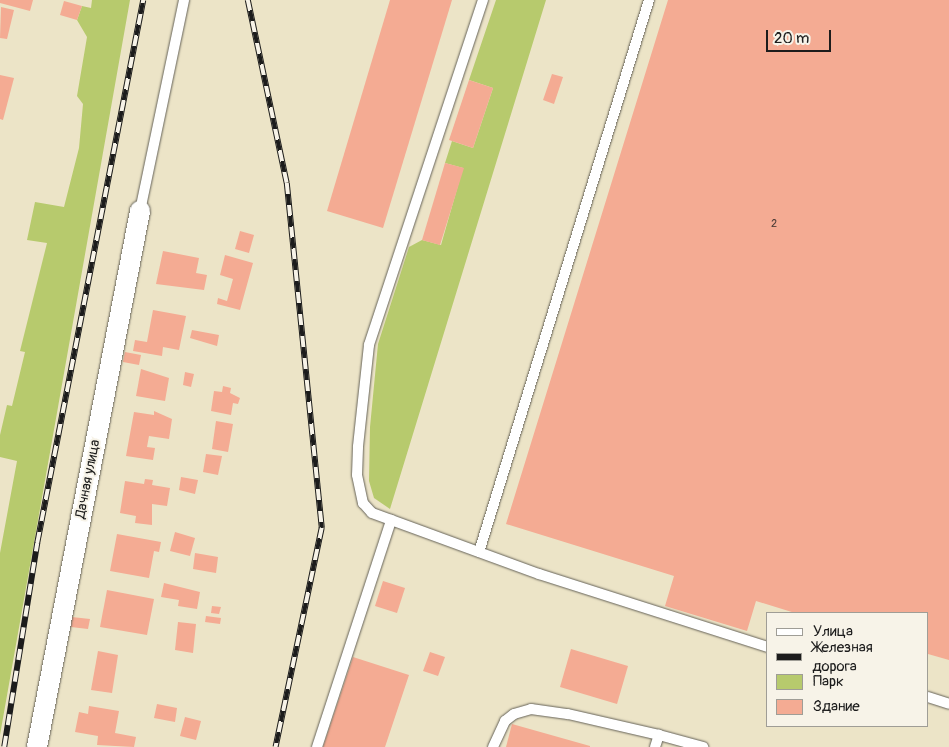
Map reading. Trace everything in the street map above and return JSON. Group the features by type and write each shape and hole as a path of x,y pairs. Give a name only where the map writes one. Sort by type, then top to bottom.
{"street":[{"name":"Дачная улица","path":"37,747 140,211"}],"lane":[{"path":"140,211 184,0"},
{"path":"483,0 369,345 358,447 359,489 363,503 372,513 479,552 766,646"},
{"path":"479,552 649,0"},
{"path":"316,747 391,520"},
{"path":"929,697 949,704"},
{"path":"493,747 505,721 514,714 531,709 568,714 703,747"},
{"path":"655,747 658,735"}],"green space":[{"path":"92,0 130,0 0,735 0,553 17,461 0,457 0,435 7,405 12,406 25,352 20,351 47,243 27,240 35,202 64,207 79,148 83,104 77,96 87,37 77,20 82,6 91,8"},
{"path":"496,0 546,0 390,509 374,498 369,481 370,427 378,344 409,247 422,240 441,245 463,168 445,163 452,141 473,148 493,88 469,80"}],"building":[{"path":"0,0 33,0 30,11 0,3"},
{"path":"390,0 452,0 383,228 327,211"},
{"path":"668,0 949,0 949,660 929,654 929,612 792,612 756,601 747,631 665,606 674,576 506,524"},
{"path":"64,1 82,6 77,20 60,15"},
{"path":"1,7 14,10 7,39 0,38"},
{"path":"552,74 563,77 554,104 543,100"},
{"path":"0,75 14,78 3,120 0,119"},
{"path":"469,80 493,88 473,148 449,140"},
{"path":"445,163 464,168 440,245 422,240"},
{"path":"240,231 254,235 249,253 235,249"},
{"path":"163,251 199,258 196,273 207,275 204,290 156,284"},
{"path":"225,255 253,263 240,310 217,304 218,298 227,301 233,279 220,275"},
{"path":"153,310 186,316 179,350 163,347 162,356 133,351 135,340 147,342"},
{"path":"192,330 219,335 217,346 190,338"},
{"path":"125,352 141,355 139,365 123,362"},
{"path":"141,369 169,378 165,401 136,396"},
{"path":"185,372 194,374 191,387 183,385"},
{"path":"223,386 231,388 230,393 240,398 238,404 233,403 231,415 211,411 214,391 222,392"},
{"path":"154,411 172,419 169,439 149,436 147,447 155,448 153,460 126,456 134,412 154,415"},
{"path":"216,421 233,424 228,452 212,449"},
{"path":"206,454 222,456 218,475 203,472"},
{"path":"181,477 198,480 195,494 179,490"},
{"path":"145,479 153,480 152,485 170,488 167,506 152,504 152,525 135,523 136,516 120,513 125,481 144,484"},
{"path":"175,532 195,538 190,556 170,551"},
{"path":"117,534 161,542 159,552 154,551 149,578 110,571"},
{"path":"195,553 218,557 216,573 193,569"},
{"path":"383,581 405,588 397,613 375,606"},
{"path":"164,583 200,592 197,609 178,606 179,600 161,597"},
{"path":"107,590 154,599 147,635 100,627"},
{"path":"212,606 221,607 219,614 211,613"},
{"path":"206,616 221,618 220,624 205,622"},
{"path":"72,617 90,619 88,629 71,627"},
{"path":"178,622 196,624 193,653 175,650"},
{"path":"571,649 628,666 617,704 560,687"},
{"path":"98,651 118,655 112,693 91,690"},
{"path":"430,652 445,657 438,676 423,671"},
{"path":"353,657 409,675 385,747 323,747"},
{"path":"157,704 177,708 175,722 154,718"},
{"path":"89,706 119,711 115,733 136,737 134,747 97,745 98,736 75,732 79,712 88,714"},
{"path":"185,717 201,721 196,740 180,736"},
{"path":"512,724 590,746 590,747 506,747"}],"railway":[{"path":"4,747 37,543 143,0"},
{"path":"248,0 287,183 322,528 276,747"}]}
